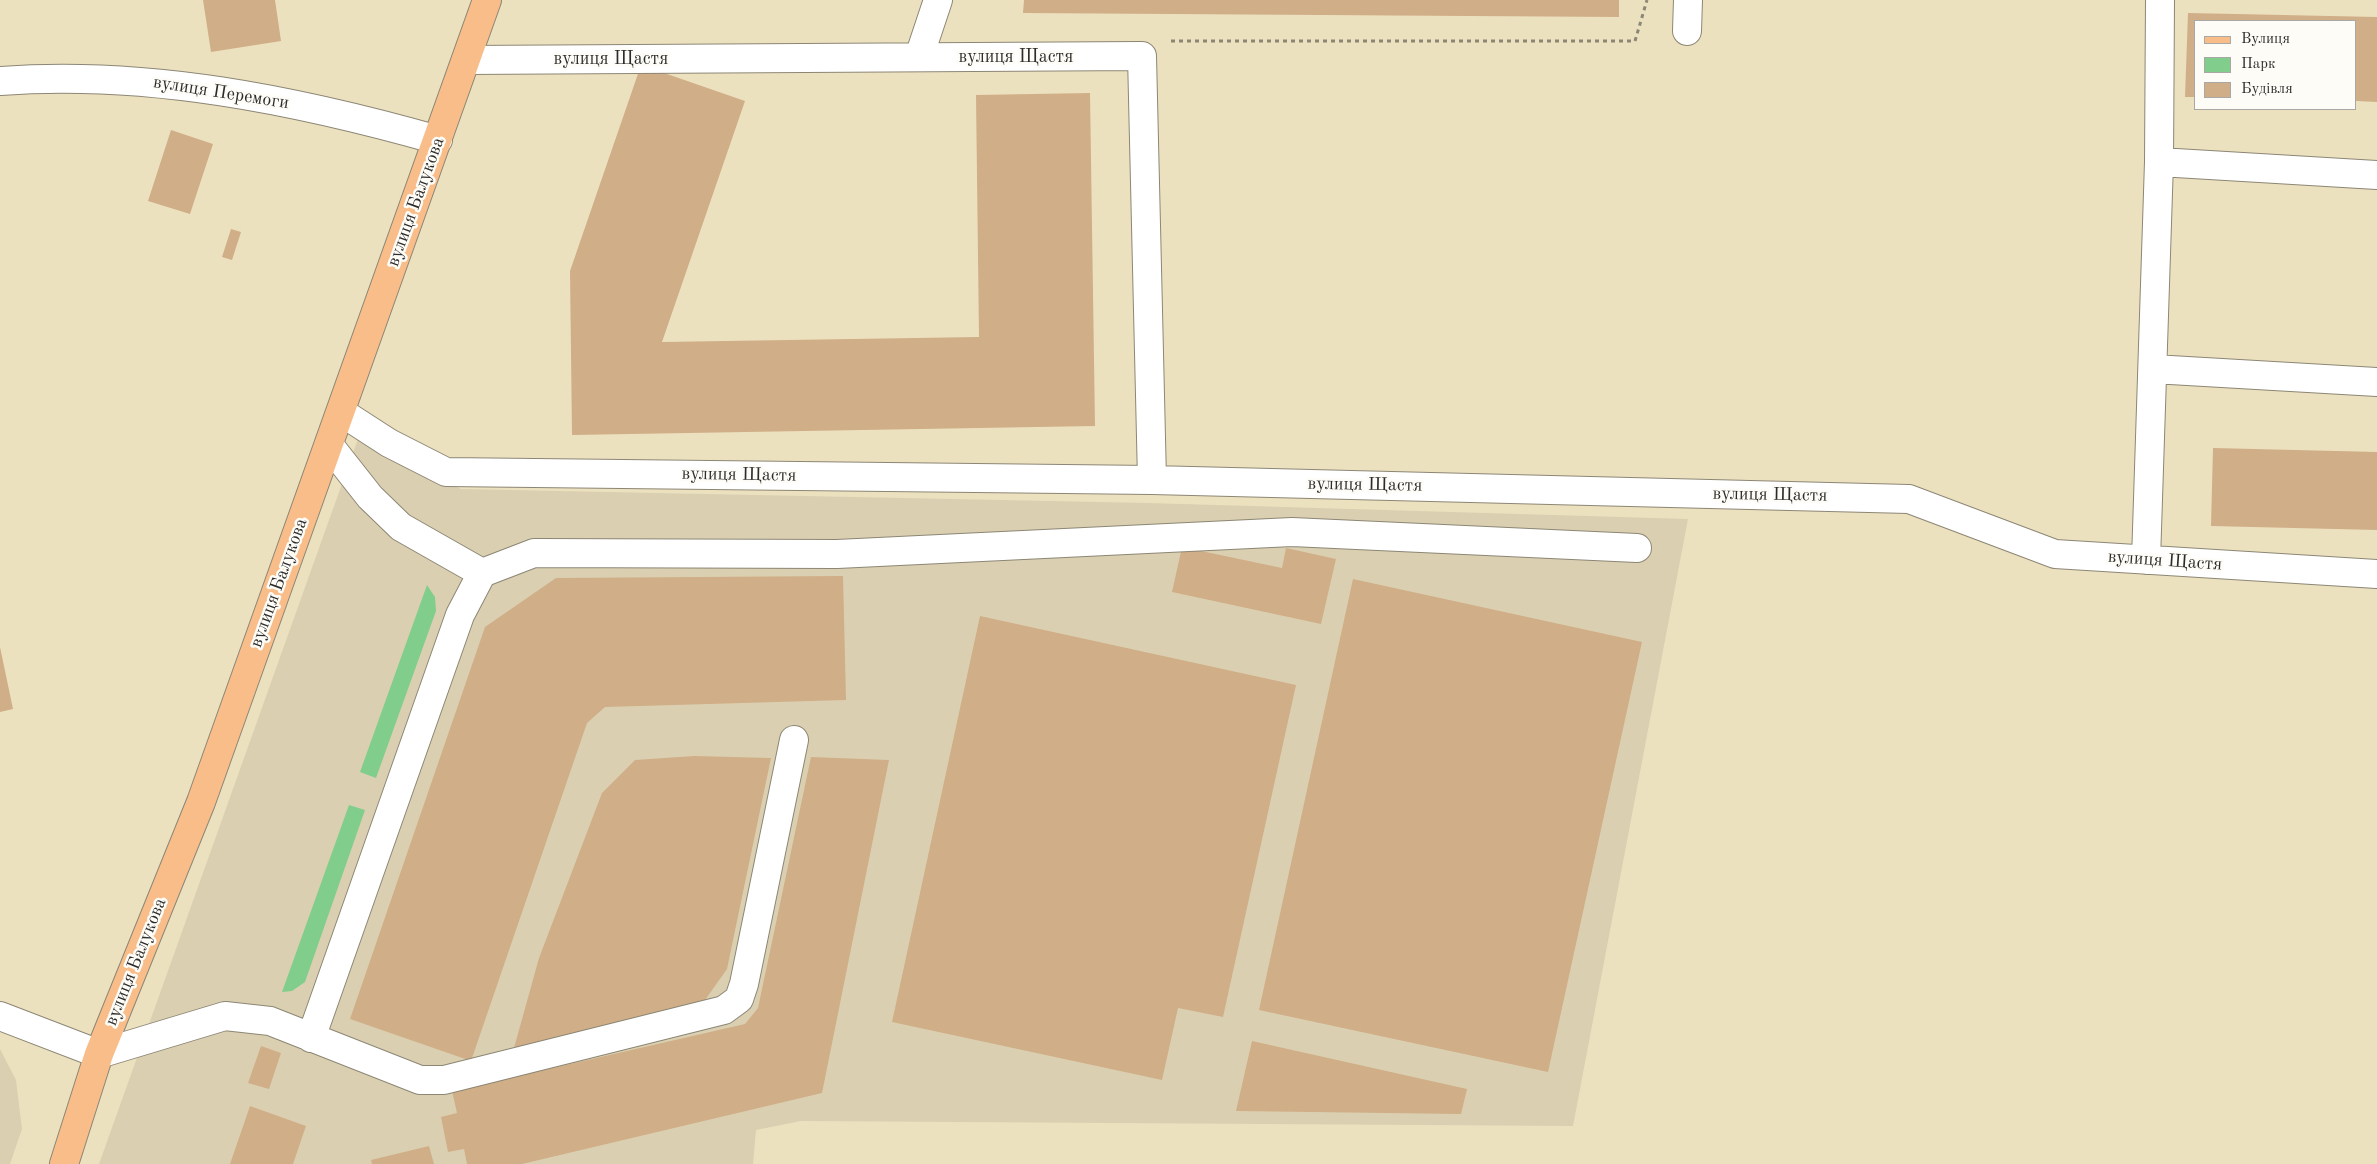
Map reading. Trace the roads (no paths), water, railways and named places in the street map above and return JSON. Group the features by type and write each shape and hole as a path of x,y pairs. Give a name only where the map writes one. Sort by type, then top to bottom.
{"main road":[{"name":"вулиця Балукова","path":"64,1164 99,1054 201,802 487,0"}],"street":[{"path":"919,57 938,0"},
{"path":"1687,31 1688,0"},
{"path":"2146,560 2159,162 2160,0"},
{"name":"вулиця Щастя","path":"466,60 1142,56 1152,480"},
{"name":"вулиця Перемоги","path":"0,81 36,78 140,80 280,101 357,117 438,140"},
{"path":"2159,162 2377,176"},
{"path":"2153,369 2377,382"},
{"name":"вулиця Щастя","path":"341,412 389,443 446,472 1152,480 1909,499 2055,554 2377,574"},
{"path":"329,445 370,497 401,527 482,573"},
{"path":"311,1038 460,615 482,573 534,553 838,554 1292,532 1637,548"},
{"path":"0,1016 99,1054 225,1016 270,1021 420,1080 444,1080 724,1010 739,1000 744,984 794,740"}]}
